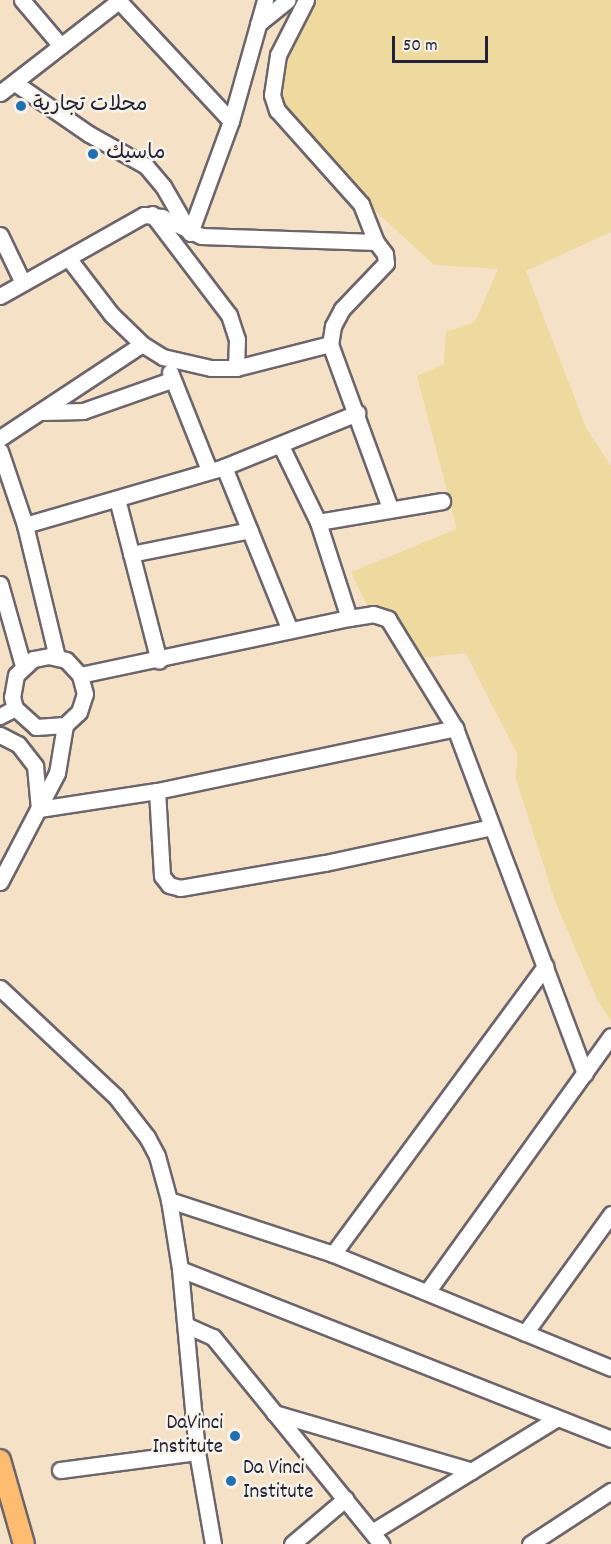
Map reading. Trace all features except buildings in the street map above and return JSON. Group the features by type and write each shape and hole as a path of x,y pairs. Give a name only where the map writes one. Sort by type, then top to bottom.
{"main road":[{"path":"0,1461 24,1544"}],"street":[{"path":"22,0 61,46"},
{"path":"190,233 231,121 265,0"},
{"path":"258,24 288,0"},
{"path":"306,0 278,55 272,95 277,110 361,204 376,242 385,254 382,271 342,309 333,326 330,344 390,508"},
{"path":"0,93 120,1 231,121"},
{"path":"15,83 89,134 146,166 163,186 190,233"},
{"path":"0,296 136,218 152,214 190,233 211,237 376,242"},
{"path":"152,214 229,315 237,339 236,369"},
{"path":"0,235 23,283"},
{"path":"69,258 94,296 142,344 163,357 195,366 236,369 330,344"},
{"path":"0,438 43,412 142,344"},
{"path":"163,357 171,380 249,530 290,630"},
{"path":"43,412 83,411 171,380"},
{"path":"26,525 216,468 281,446 357,413"},
{"path":"281,446 318,522 349,618"},
{"path":"0,451 26,525 57,657"},
{"path":"117,499 159,661"},
{"path":"318,522 442,501"},
{"path":"131,554 249,530"},
{"path":"0,584 23,666"},
{"path":"65,725 36,727 15,708 12,686 23,666 40,656 57,657 81,675 159,661 349,618 373,615 388,619 455,728 585,1072"},
{"path":"0,882 57,773 65,725 83,703 81,675"},
{"path":"0,716 15,708"},
{"path":"39,809 157,791 455,728"},
{"path":"0,735 18,744 35,766 39,809"},
{"path":"157,791 162,876 169,885 180,888 325,864 491,827"},
{"path":"333,1254 545,966"},
{"path":"0,988 133,1116 156,1156 169,1200 180,1269 188,1326 197,1452 213,1544"},
{"path":"427,1292 611,1036"},
{"path":"169,1200 333,1254 611,1368"},
{"path":"525,1333 611,1214"},
{"path":"180,1269 611,1439"},
{"path":"188,1326 213,1337 376,1538 472,1471 557,1418"},
{"path":"274,1413 472,1471"},
{"path":"60,1470 197,1452"},
{"path":"530,1544 611,1491"},
{"path":"292,1544 345,1499"}],"sand":[{"path":"310,0 611,0 611,232 526,271 586,428 611,466 611,1021 597,999 555,901 516,779 517,754 466,653 419,658 375,622 351,572 457,529 417,376 444,364 446,332 475,322 498,269 434,265 355,192 274,99 281,48"}],"place":[{"name":"محلات تجارية","path":"21,106"},
{"name":"ماسيك","path":"93,154"},
{"name":"DaVinci Institute","path":"235,1436"},
{"name":"Da Vinci Institute","path":"231,1481"}]}
